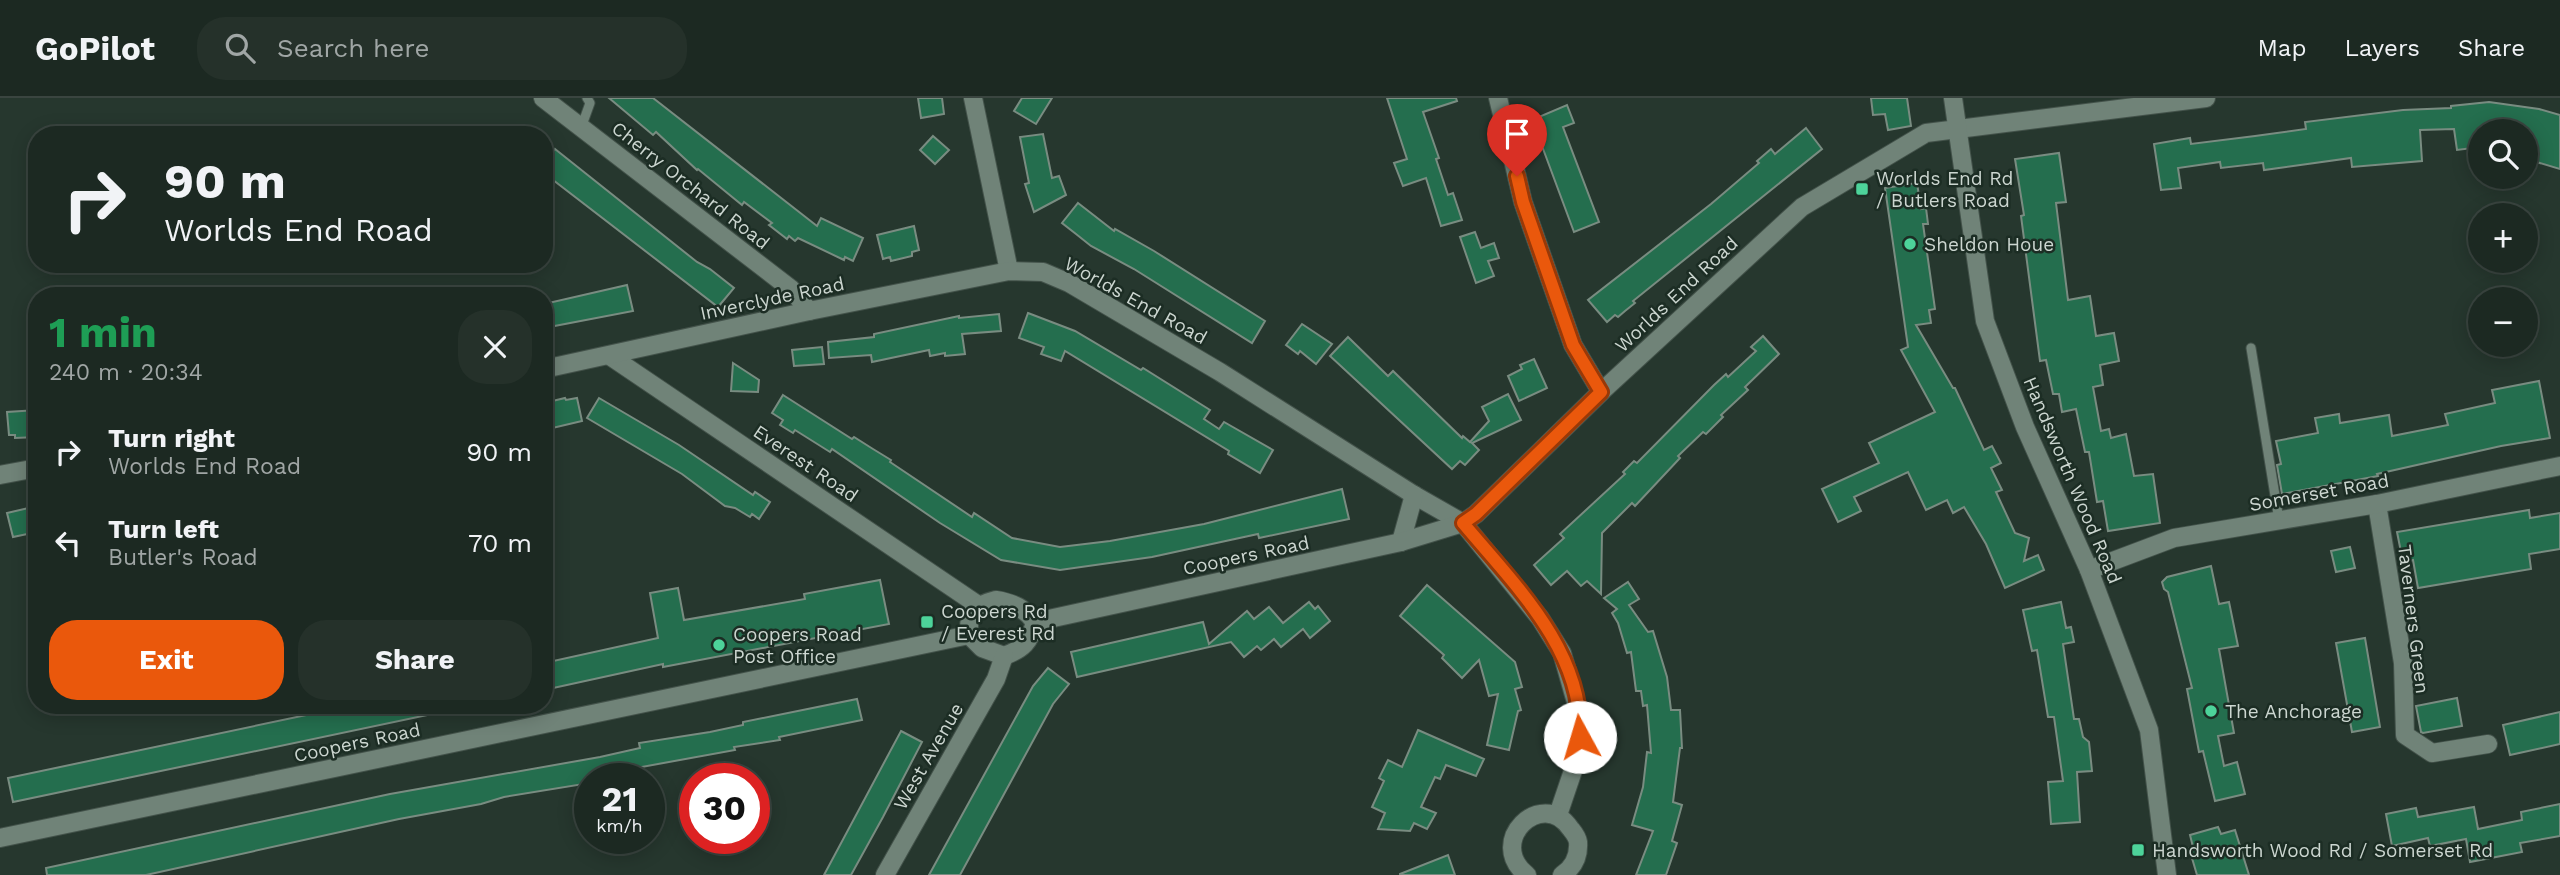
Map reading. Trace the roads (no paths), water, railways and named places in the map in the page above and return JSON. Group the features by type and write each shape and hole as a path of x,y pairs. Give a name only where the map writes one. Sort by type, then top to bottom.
{"street":[{"name":"Cherry Orchard Road","path":"542,98 791,289 809,311"},
{"path":"973,98 1009,271"},
{"path":"1498,98 1523,202 1573,345 1601,392"},
{"name":"Handsworth Wood Road","path":"1953,98 1985,321 2025,426 2089,570 2149,730 2167,875"},
{"name":"Worlds End Road","path":"1009,271 1043,272 1069,283 1220,372 1463,523 1476,514 1601,392 1802,207 1926,132 2206,98"},
{"name":"Inverclyde Road","path":"553,367 809,311 1009,271"},
{"name":"Everest Road","path":"610,356 978,605"},
{"name":"Somerset Road","path":"2089,570 2174,538 2378,504 2560,466"},
{"path":"0,475 28,470"},
{"path":"1401,542 1414,495"},
{"name":"Taverners Green","path":"2378,504 2403,663 2405,735 2432,753 2488,744"},
{"path":"1463,523 1540,618 1562,653 1581,720 1579,753 1558,815"},
{"name":"Coopers Road","path":"1035,622 1401,542 1463,523"},
{"path":"996,600 1012,602 1027,611 1035,622 1031,638 1020,650 1004,656 982,648 970,635 968,619 978,605 996,600"},
{"name":"Coopers Road","path":"0,838 970,635"},
{"name":"West Avenue","path":"885,875 996,679 1004,656"},
{"path":"1527,875 1514,859 1511,842 1520,825 1535,815 1558,815 1578,838 1578,855 1570,870 1562,875"}],"lane":[{"path":"581,128 590,103 587,98"},
{"path":"2251,348 2279,520"}],"place":[{"name":"Worlds End Rd / Butlers Road","path":"1862,189"},
{"name":"Sheldon Houe","path":"1910,244"},
{"name":"Coopers Rd / Everest Rd","path":"927,622"},
{"name":"Coopers Road Post Office","path":"719,645"},
{"name":"The Anchorage","path":"2211,711"},
{"name":"Handsworth Wood Rd / Somerset Rd","path":"2138,850"}]}
